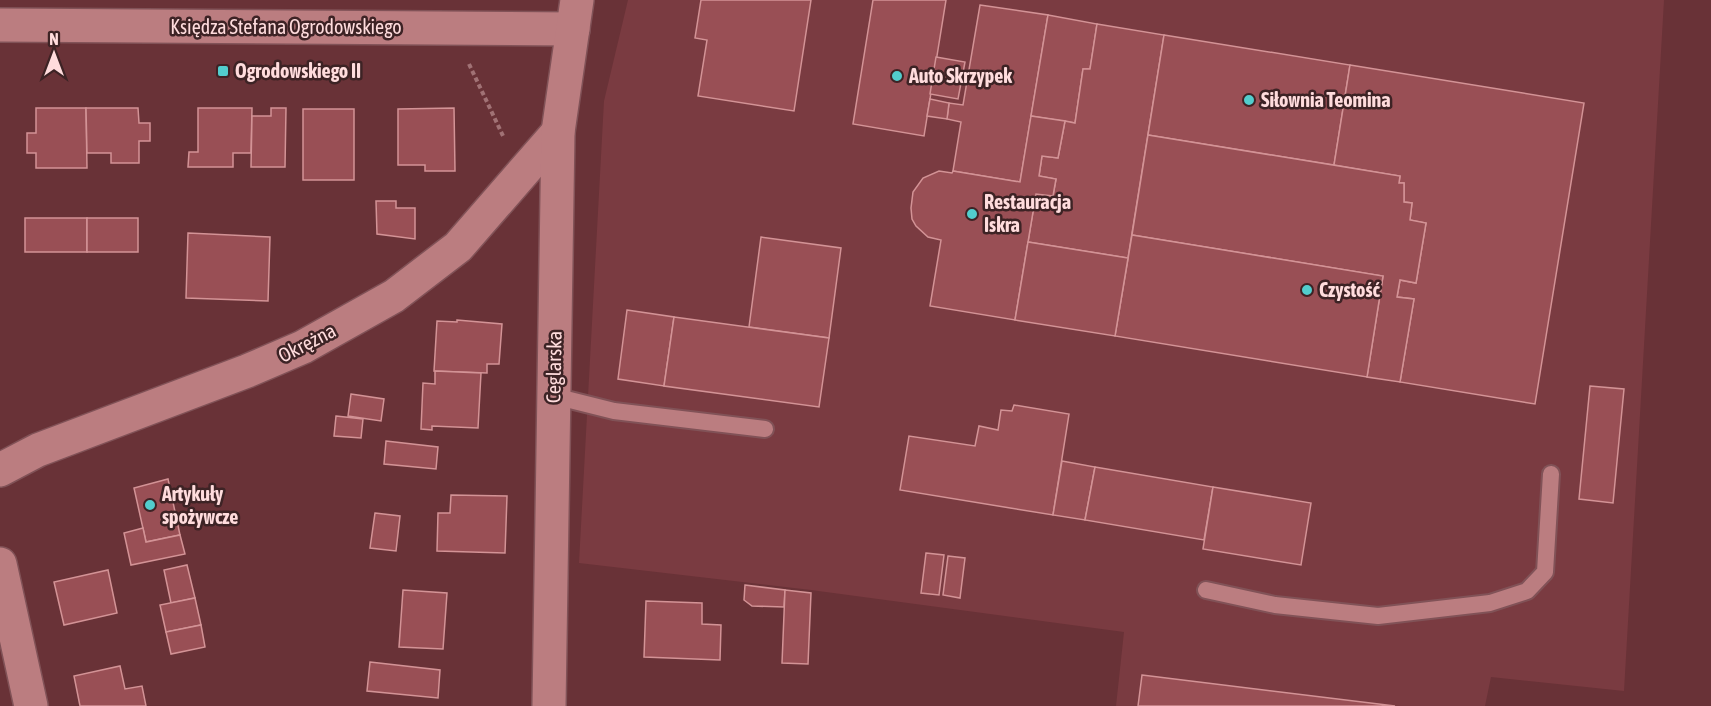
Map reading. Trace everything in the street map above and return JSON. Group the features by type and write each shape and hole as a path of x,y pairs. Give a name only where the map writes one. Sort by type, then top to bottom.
{"street":[{"name":"Ceglarska","path":"549,706 558,132 575,15 590,0"},
{"name":"Księdza Stefana Ogrodowskiego","path":"0,25 575,15"},
{"name":"Okrężna","path":"0,470 38,450 285,355 394,296 458,247 558,132"},
{"path":"0,564 31,706"}],"lane":[{"path":"554,396 614,411 765,429"},
{"path":"1206,590 1275,605 1378,616 1490,603 1527,591 1545,572 1551,474"}],"path":[{"path":"466,57 509,148"}],"shaded area":[{"path":"628,0 1664,0 1624,691 1491,677 1485,706 1116,706 1124,632 811,590 579,563 604,101"}],"building":[{"path":"701,0 811,0 794,111 698,96 707,40 695,38"},
{"name":"Auto Skrzypek","path":"873,0 946,0 924,136 853,124"},
{"path":"980,5 1048,15 1020,182 953,171 961,122 947,119 949,103 963,105"},
{"path":"1048,15 1097,24 1090,69 1083,69 1075,123 1031,116"},
{"path":"1097,24 1164,35 1128,258 1028,242 1036,194 1053,196 1056,179 1039,176 1042,156 1058,158 1065,121 1075,123 1083,69 1090,69"},
{"name":"Siłownia Teomina","path":"1164,35 1350,65 1334,165 1148,135"},
{"path":"936,57 965,62 958,99 930,94"},
{"path":"1350,65 1584,103 1535,404 1400,382 1414,299 1397,297 1400,280 1416,283 1426,223 1410,220 1412,203 1404,202 1404,183 1399,183 1400,176 1334,165"},
{"path":"930,99 949,103 947,119 927,116"},
{"path":"36,108 86,108 87,168 36,168 36,153 27,153 27,133 36,133"},
{"path":"86,108 138,108 139,123 150,123 150,141 139,141 139,163 111,163 111,153 87,153"},
{"path":"198,108 252,108 251,153 233,153 233,167 188,167 189,152 198,152"},
{"path":"271,108 286,108 285,167 251,167 252,116 271,116"},
{"path":"454,108 455,171 425,171 425,165 398,165 398,109"},
{"path":"303,109 354,109 354,180 303,180"},
{"name":"Restauracja Iskra","path":"1031,116 1065,121 1058,158 1042,156 1039,176 1056,179 1053,196 1036,194 1015,320 930,306 941,240 928,237 916,226 912,219 911,208 913,192 923,178 939,171 952,173 953,171 1020,182"},
{"path":"1148,135 1400,176 1399,183 1404,183 1404,202 1412,203 1410,220 1426,223 1416,283 1400,280 1397,297 1414,299 1400,382 1367,377 1383,276 1132,235"},
{"path":"376,201 396,201 396,208 415,208 415,239 377,234"},
{"path":"25,218 87,218 87,252 25,252"},
{"path":"87,218 138,218 138,252 87,252"},
{"path":"188,233 270,237 268,301 186,298"},
{"path":"1132,235 1383,276 1367,377 1115,336"},
{"path":"761,237 841,248 829,338 749,327"},
{"path":"1028,242 1128,258 1115,336 1015,320"},
{"path":"627,310 674,317 664,386 618,379"},
{"path":"674,317 829,338 819,407 664,386"},
{"path":"457,320 502,324 499,364 487,364 487,373 434,371 437,321 457,322"},
{"path":"435,371 481,373 478,428 432,426 432,430 421,429 423,383 435,384"},
{"path":"1590,386 1624,389 1613,503 1579,499"},
{"path":"351,394 384,399 381,421 348,416"},
{"path":"1014,405 1069,414 1053,515 900,490 909,436 975,446 979,426 998,430 1001,410 1012,411"},
{"path":"336,416 363,419 361,438 334,436"},
{"path":"386,441 438,447 436,469 384,464"},
{"path":"1062,461 1095,467 1085,520 1053,515"},
{"path":"1095,467 1213,487 1204,540 1085,520"},
{"path":"168,479 180,535 146,542 134,488"},
{"path":"1213,487 1311,503 1301,565 1203,549"},
{"path":"451,495 507,496 505,553 437,551 438,513 450,513"},
{"path":"375,513 400,516 396,551 370,548"},
{"path":"143,528 146,542 180,535 185,554 131,565 124,533"},
{"path":"926,553 944,555 939,595 921,593"},
{"path":"948,556 965,558 960,598 943,595"},
{"path":"187,565 195,598 171,603 164,570"},
{"path":"108,570 117,613 64,625 54,582"},
{"path":"745,585 785,590 784,607 752,606 744,600"},
{"path":"403,590 447,593 443,649 399,647"},
{"path":"785,590 811,593 808,664 782,663"},
{"path":"195,598 201,625 166,632 160,605"},
{"path":"646,601 702,603 702,624 721,625 720,660 644,657"},
{"path":"201,625 205,647 171,654 166,632"},
{"path":"370,662 440,670 438,698 367,691"},
{"path":"120,666 125,689 142,686 146,706 80,706 74,676"},
{"path":"1142,675 1395,706 1138,706"}],"place":[{"name":"Ogrodowskiego II","path":"223,71"},
{"name":"Auto Skrzypek","path":"897,76"},
{"name":"Siłownia Teomina","path":"1249,100"},
{"name":"Restauracja Iskra","path":"972,214"},
{"name":"Czystość","path":"1307,290"},
{"name":"Artykuły spożywcze","path":"150,505"}]}
